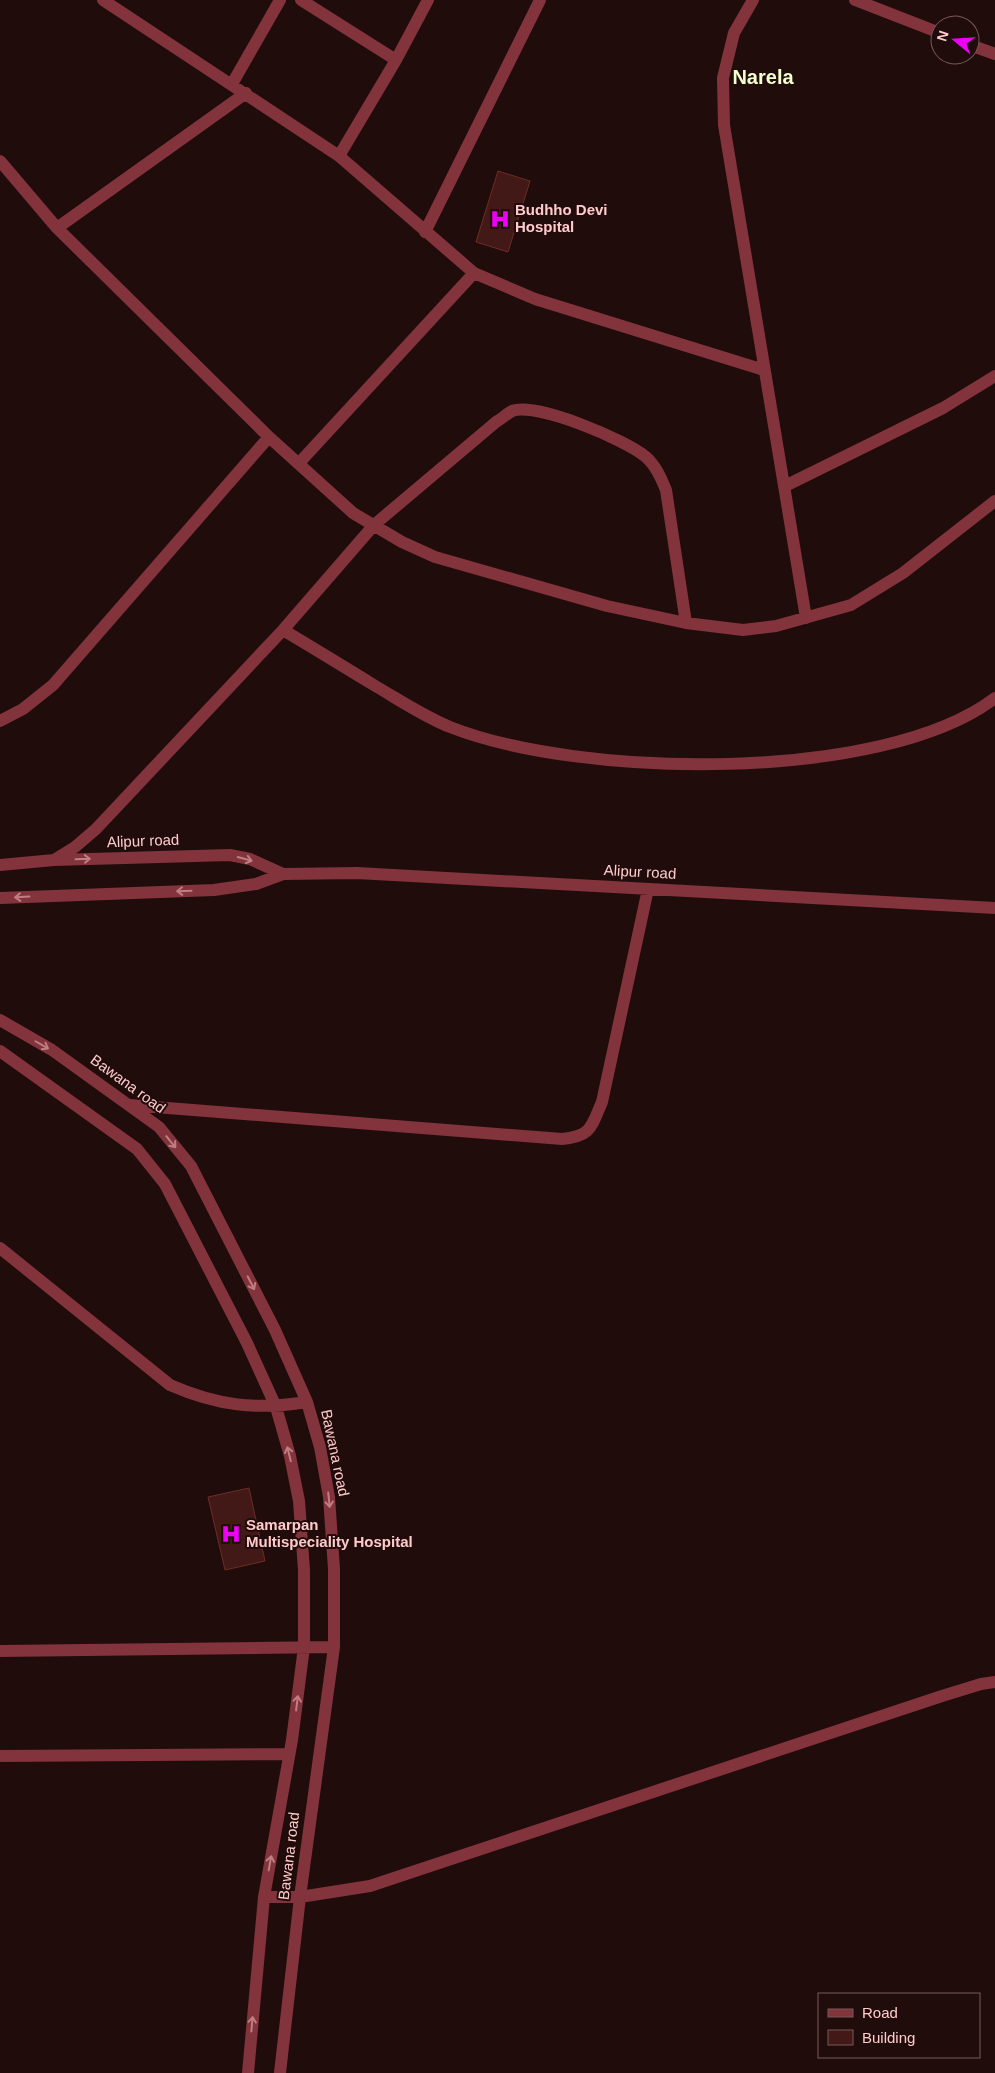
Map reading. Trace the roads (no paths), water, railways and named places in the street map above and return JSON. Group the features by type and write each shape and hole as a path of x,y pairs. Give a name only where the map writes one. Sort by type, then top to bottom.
{"street":[{"path":"103,0 339,156 474,273 535,300 764,370"},
{"path":"232,84 280,0"},
{"path":"301,0 396,60"},
{"path":"339,156 396,60 428,0"},
{"path":"425,232 540,0"},
{"path":"752,0 734,33 723,78 724,125 806,618"},
{"path":"855,0 930,29"},
{"path":"980,49 995,54"},
{"path":"57,228 246,93"},
{"path":"0,161 57,228 269,437 300,462 353,513 402,542 435,557 607,606 686,623 743,630 776,626 851,605 903,574 995,501"},
{"path":"300,462 474,273"},
{"path":"784,486 944,408 995,376"},
{"path":"54,860 75,847 96,829 284,630 374,525 496,422 513,411 554,414 632,447 647,458 658,472 666,490 686,623"},
{"path":"0,720 22,709 54,685 269,437"},
{"path":"284,630 410,707 450,727 531,751 600,759 692,765 826,756 879,747 937,729 982,707 995,698"},
{"name":"Alipur road","path":"0,865 54,860 230,855 250,859 283,874"},
{"name":"Alipur road","path":"0,898 214,890 256,884 283,874 357,873 995,908"},
{"path":"130,1105 562,1139 578,1138 591,1128 602,1102 648,889"},
{"name":"Bawana road","path":"0,1020 52,1050 159,1127 191,1166 275,1330 307,1402 320,1447 330,1497 334,1569 334,1647 300,1897 280,2073"},
{"name":"Bawana road","path":"0,1051 137,1149 165,1184 247,1343 276,1407 290,1456 299,1501 304,1570 304,1647 264,1898 248,2073"},
{"path":"0,1248 170,1385 198,1397 228,1404 276,1407 307,1402"},
{"path":"0,1651 334,1647"},
{"path":"264,1898 300,1897 370,1886 406,1876 942,1696 981,1684 995,1682"},
{"path":"0,1756 288,1754"}],"place":[{"name":"Budhho Devi Hospital","path":"500,219"},
{"name":"Samarpan Multispeciality Hospital","path":"231,1534"}],"district":[{"name":"Narela","path":"763,77"}]}
